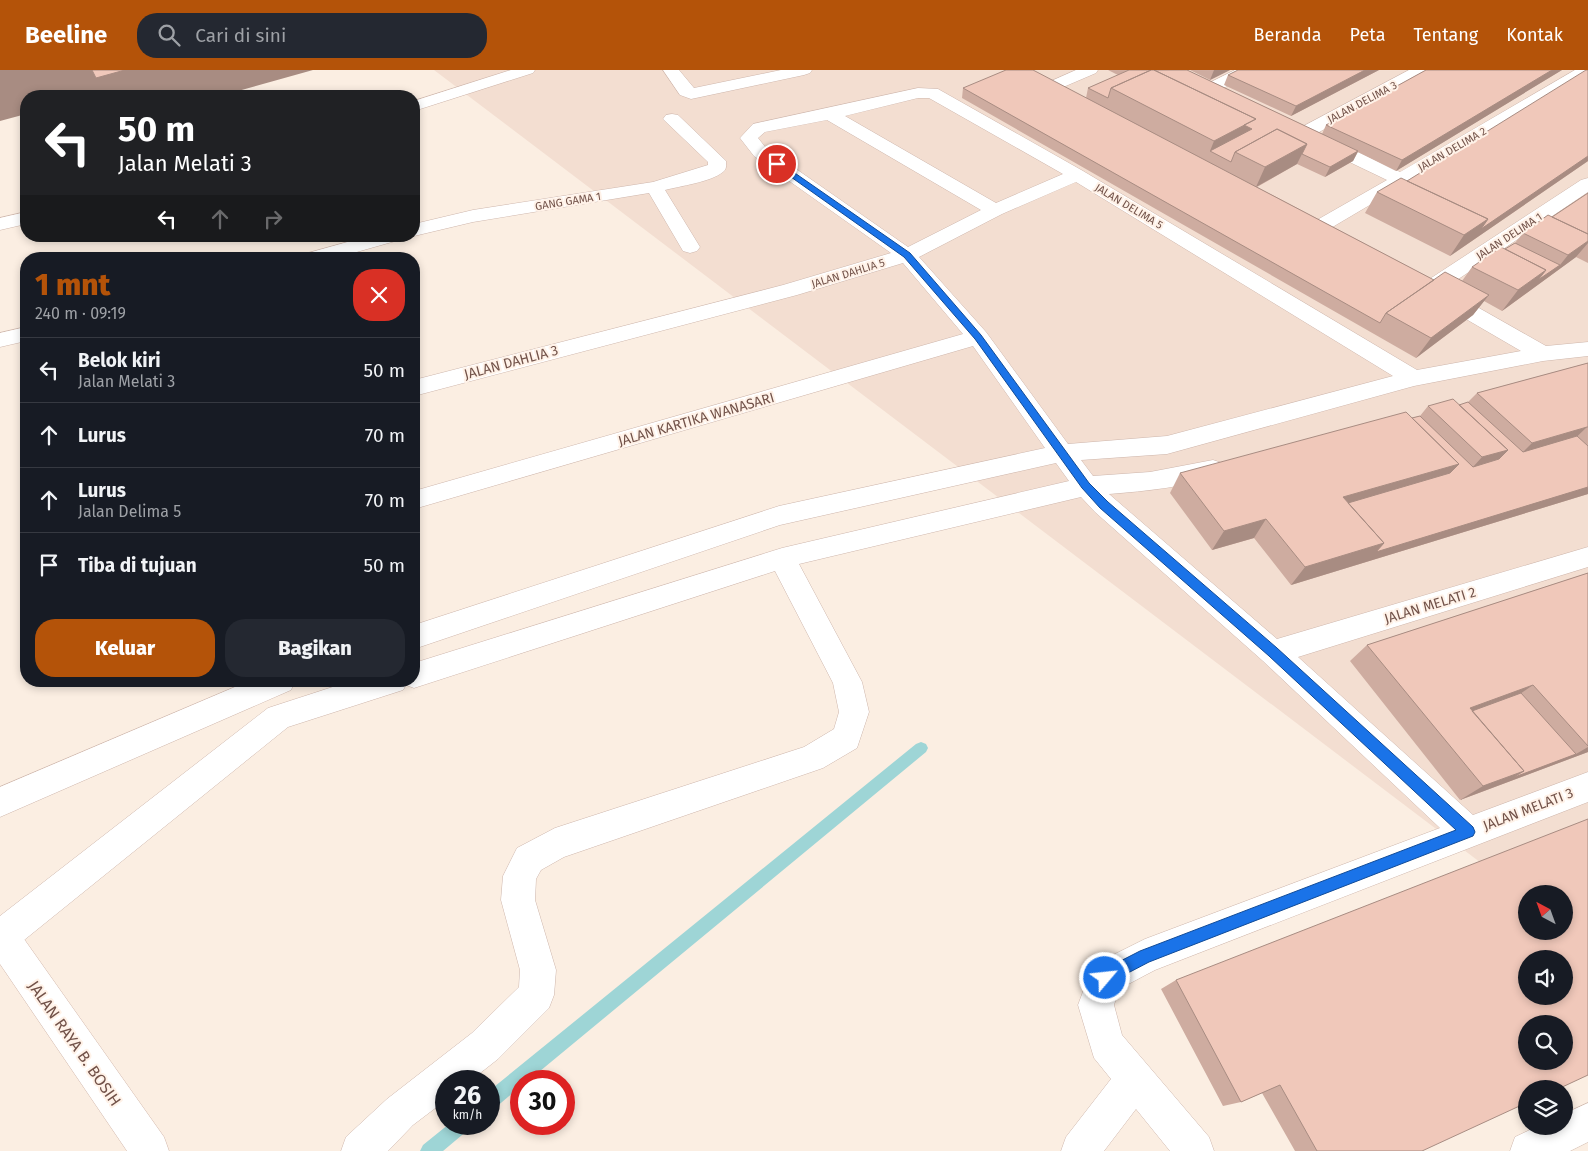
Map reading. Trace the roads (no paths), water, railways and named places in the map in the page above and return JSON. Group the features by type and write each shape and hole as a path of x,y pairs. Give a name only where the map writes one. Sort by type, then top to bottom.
{"street":[{"path":"420,104 527,70"},
{"path":"671,70 686,91 691,94 804,70"},
{"path":"1072,95 1046,81 1090,70"},
{"path":"1226,97 1201,85 1248,70"},
{"name":"JALAN DELIMA 3","path":"1304,133 1420,70"},
{"name":"JALAN DELIMA 2","path":"1317,228 1587,70"},
{"name":"JALAN DELIMA 5","path":"907,255 760,152 749,138 759,128 830,114 918,93 932,93 1077,175 1414,378"},
{"path":"830,114 995,210"},
{"name":"GANG GAMA 1","path":"420,229 473,216 654,187 707,173 717,168 717,161 672,119"},
{"path":"1286,125 1400,179"},
{"name":"JALAN DAHLIA 5","path":"608,337 790,290 907,255 995,210 1077,175"},
{"name":"JALAN DELIMA 1","path":"1429,289 1588,184"},
{"path":"654,187 690,247"},
{"path":"1299,218 1334,237"},
{"path":"0,224 20,219"},
{"path":"334,252 370,242"},
{"name":"JALAN MELATI 3","path":"907,255 978,337 1086,486 1104,505 1273,652 1468,832"},
{"path":"1412,279 1543,354"},
{"path":"0,340 20,335"},
{"name":"JALAN DAHLIA 3","path":"420,386 608,337"},
{"name":"JALAN KARTIKA WANASARI","path":"420,498 978,337"},
{"path":"420,635 779,516 1062,453 1167,445 1414,378 1543,354 1588,349"},
{"path":"420,672 782,558 1086,486 1125,484 1182,477 1239,463"},
{"name":"JALAN MELATI 2","path":"1273,652 1588,557"},
{"path":"360,1151 400,1112 485,1046 536,995 538,970 518,900 520,876 529,859 555,844 812,758 846,738 854,712 847,682 782,558"},
{"path":"0,802 268,687"},
{"path":"279,717 282,687"},
{"path":"1,935 279,717 374,687"},
{"name":"JALAN MELATI 3","path":"1195,1151 1107,1045 1096,1005 1105,978 1145,956 1588,787"},
{"name":"JALAN RAYA B. BOSIH","path":"1,935 150,1151"},
{"path":"1080,1151 1135,1079"},
{"path":"1547,1148 1588,1122"}],"waterway":[{"path":"500,1093 921,748"},
{"path":"429,1151 449,1135"}]}
